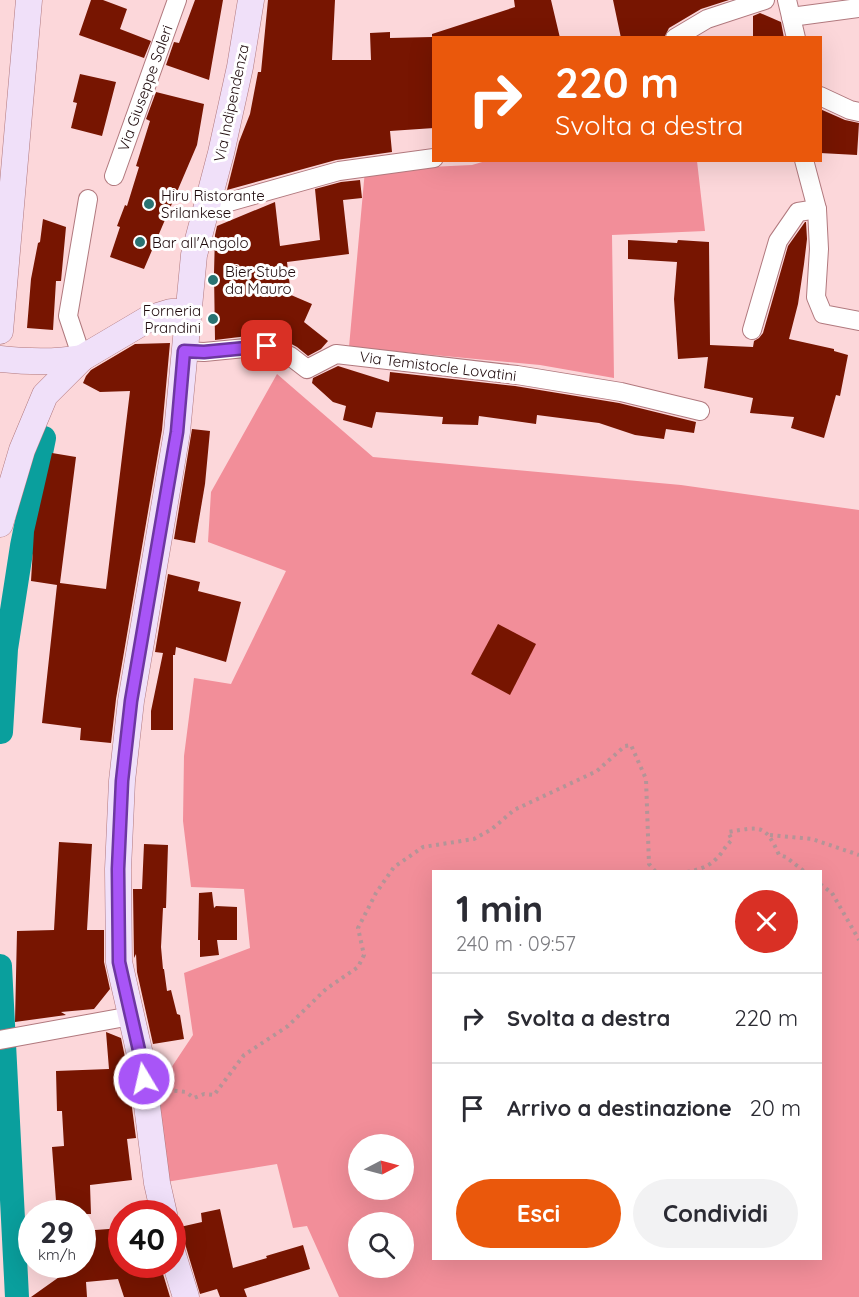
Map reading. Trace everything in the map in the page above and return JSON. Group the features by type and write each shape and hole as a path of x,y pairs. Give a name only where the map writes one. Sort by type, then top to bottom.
{"street":[{"path":"0,331 29,0"},
{"name":"Via Giuseppe Saleri","path":"114,176 177,0"},
{"name":"Via Indipendenza","path":"161,1200 141,1059 119,962 118,869 122,781 131,701 177,432 194,255 222,153 251,0"},
{"path":"681,36 707,28 765,0"},
{"path":"796,36 789,8 858,8"},
{"path":"822,97 859,112"},
{"path":"207,202 222,204 339,171 432,158"},
{"path":"805,162 817,209 819,249 816,297 823,314 859,321"},
{"path":"82,358 68,316 88,199"},
{"path":"752,330 777,241 798,212 817,209"},
{"path":"0,524 22,450 45,395 82,358 148,319 171,312 187,312"},
{"name":"Via Temistocle Lovatini","path":"184,351 204,352 267,346 290,356 307,369 336,354 517,375 621,392 700,411"},
{"path":"0,359 61,362 82,358"},
{"path":"0,1040 131,1016"},
{"path":"180,1278 186,1297"}],"path":[{"path":"161,1089 186,1092 194,1098 204,1094 214,1095 244,1055 288,1026 326,989 358,967 364,955 358,928 376,893 394,867 423,847 474,839 492,829 514,810 597,771 625,746 631,745 646,779 649,864 654,870"},
{"path":"696,870 716,860 732,840 728,832 761,829 770,835 812,839 859,855"},
{"path":"770,835 779,855 803,870"},
{"path":"822,886 832,893 859,940"}],"shaded area":[{"path":"482,162 697,162 705,231 612,235 614,378 540,365 349,347 365,170 472,165"},
{"path":"277,374 373,457 681,485 859,510 859,1297 339,1297 307,1226 293,1228 277,1164 166,1182 159,1086 193,1035 184,973 250,948 244,889 191,887 183,821 184,756 194,678 231,684 286,571 208,542 211,492"}],"building":[{"path":"91,0 103,0 127,9 120,29 151,41 144,58 79,35"},
{"path":"195,0 223,0 209,80 166,65 174,42 179,43"},
{"path":"268,0 335,0 332,60 371,60 370,33 390,32 390,38 432,37 432,128 390,131 392,152 336,160 227,190 239,142 250,114 258,72 261,72"},
{"path":"514,0 551,0 560,36 432,36 432,34 515,7"},
{"path":"613,0 729,0 701,9 669,28 665,36 621,36"},
{"path":"760,13 781,22 784,36 753,36 753,16"},
{"path":"80,74 116,82 102,136 71,128 77,103 73,102"},
{"path":"156,92 204,104 197,145 144,269 110,257 120,227 117,226 125,205 127,206 139,167 136,166 150,121 146,119"},
{"path":"822,110 845,120 859,123 857,155 822,153"},
{"path":"360,180 362,198 343,200 349,254 287,262 291,295 312,304 304,322 328,341 321,349 308,356 297,347 271,333 215,340 214,273 217,226 275,202 280,246 320,240 315,189"},
{"path":"43,219 66,227 61,281 56,281 53,330 27,328 31,279"},
{"path":"805,222 807,239 804,264 798,304 789,339 834,349 834,351 848,355 840,396 836,395 824,438 791,428 794,417 750,413 753,398 704,388 708,357 678,359 674,299 677,262 628,259 628,240 709,242 710,345 753,347 754,341 763,333 788,246"},
{"path":"170,343 162,430 116,699 111,743 80,740 81,728 42,723 57,585 31,581 34,532 52,453 76,457 60,583 106,589 130,391 100,392 83,383 91,370 135,344"},
{"path":"338,366 389,382 390,372 515,386 619,403 696,422 694,433 666,429 664,439 635,435 599,423 537,415 536,424 479,416 478,425 442,424 443,417 376,412 372,428 343,420 346,406 333,402 312,383 313,378"},
{"path":"192,429 210,431 205,484 195,543 174,539"},
{"path":"168,574 200,582 198,591 241,602 226,662 176,647 175,655 173,655 173,730 151,730 151,711 163,653 155,652"},
{"path":"498,624 536,644 510,695 471,674"},
{"path":"59,842 92,844 87,930 104,930 104,962 110,989 94,1009 61,1012 66,1015 15,1022 17,931 54,930"},
{"path":"144,844 168,845 166,908 163,908 161,947 167,991 171,990 177,1014 180,1015 184,1039 153,1044 137,972 136,954 134,958 133,889 142,889"},
{"path":"212,892 214,908 216,906 237,907 237,940 217,940 219,955 200,957 199,893"},
{"path":"106,1032 121,1038 126,1062 136,1138 127,1139 132,1180 90,1185 91,1200 56,1200 52,1147 64,1146 62,1111 57,1111 56,1071 109,1069"},
{"path":"220,1209 233,1268 303,1245 310,1269 244,1289 247,1297 220,1297 217,1289 200,1294 186,1247 186,1226 202,1222 201,1213"},
{"path":"108,1229 108,1278 164,1278 170,1297 124,1297 118,1279 86,1282 87,1297 31,1297 58,1278 96,1278 96,1230"}],"waterway":[{"path":"1,732 6,649 22,546 44,438"},
{"path":"0,966 17,1297"}],"place":[{"name":"Hiru Ristorante Srilankese","path":"149,204"},
{"name":"Bar all'Angolo","path":"140,242"},
{"name":"Bier Stube da Mauro","path":"213,280"},
{"name":"Forneria Prandini","path":"213,319"}],"route":[{"path":"144,1079 119,962 118,869 122,781 131,701 177,432 184,351 204,352 267,346"}]}
